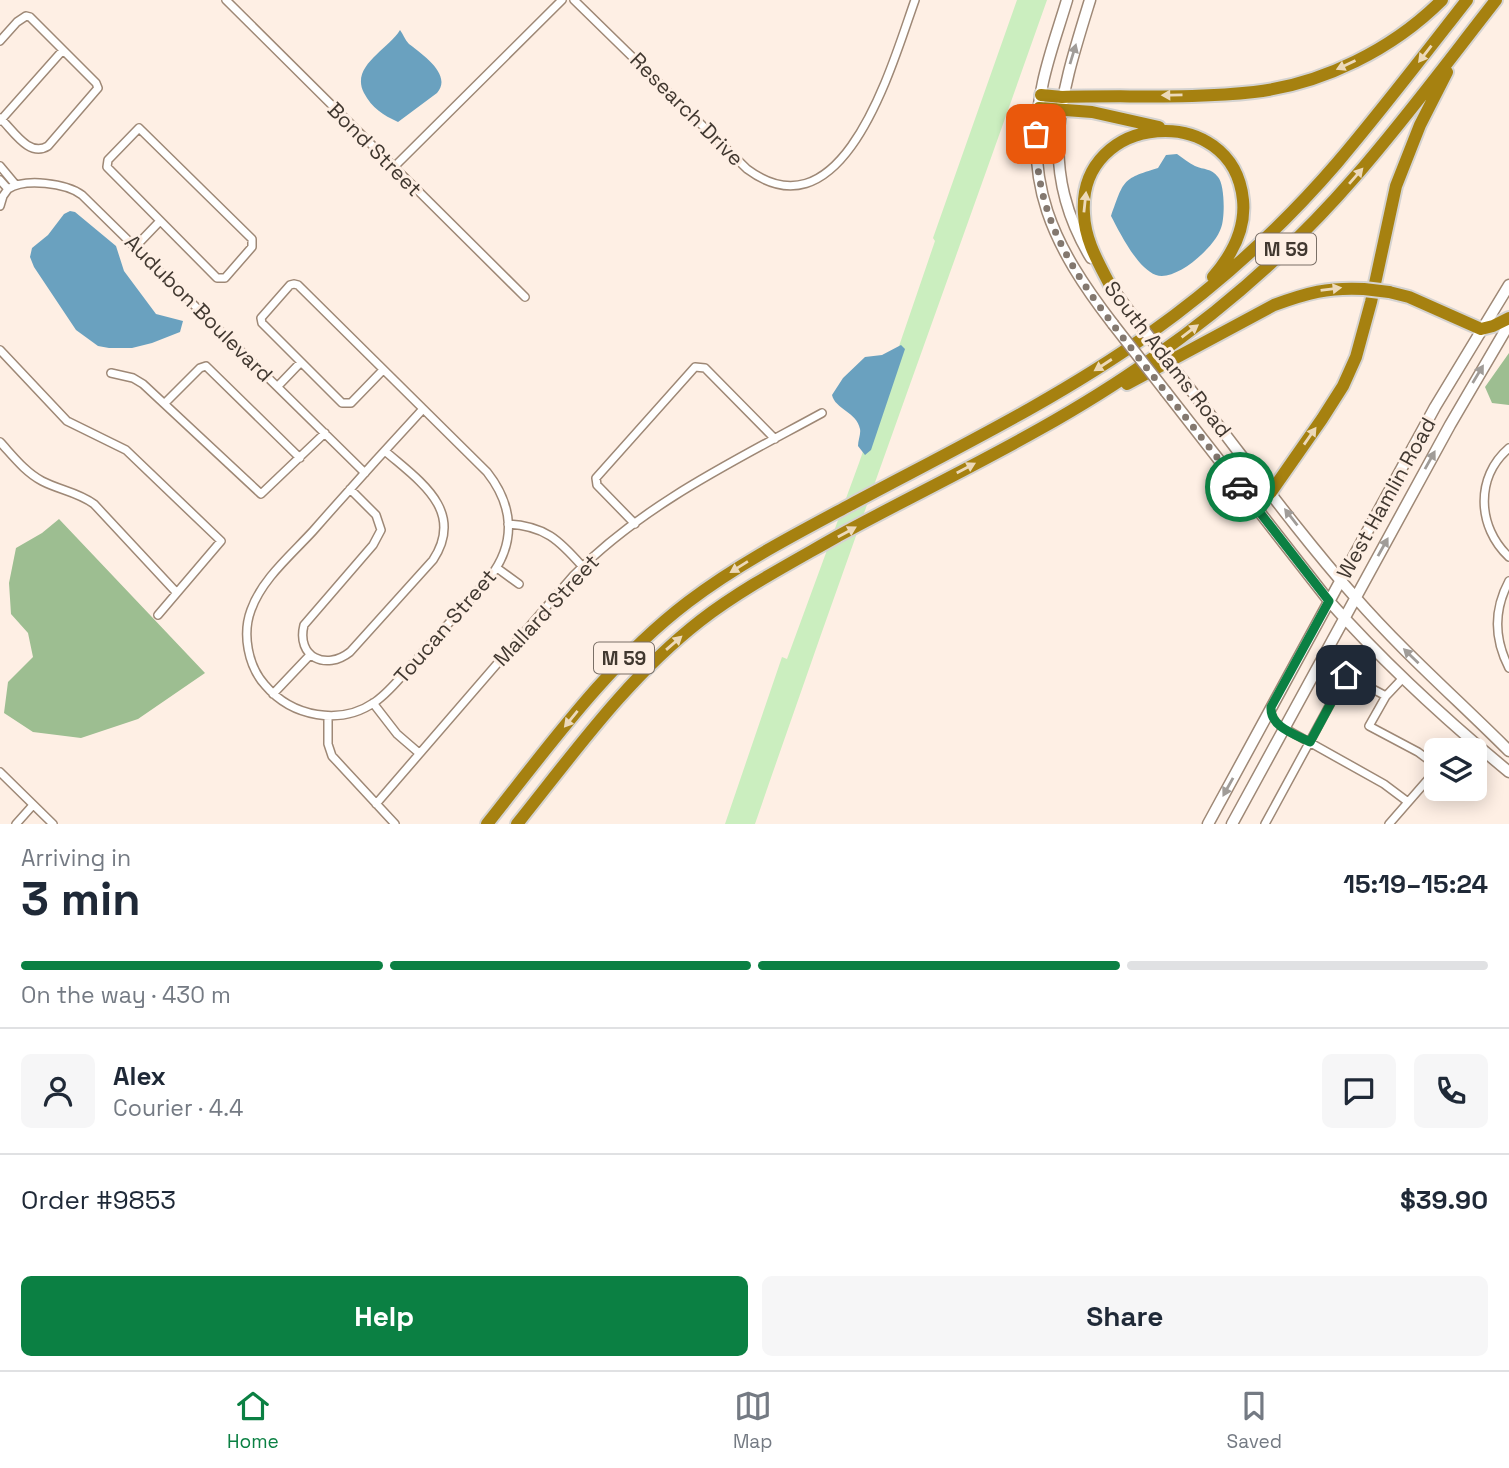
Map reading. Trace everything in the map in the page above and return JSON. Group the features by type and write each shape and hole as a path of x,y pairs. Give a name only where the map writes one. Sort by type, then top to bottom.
{"highway":[{"path":"1040,101 1061,103 1254,92 1293,85 1330,73 1371,53 1409,29 1442,0"},
{"name":"M 59","path":"487,824 596,688 652,632 728,574 832,514 1061,391 1178,312 1254,248 1327,175 1467,0"},
{"name":"M 59","path":"517,824 604,714 659,656 737,594 1072,410 1166,350 1220,308 1269,265 1355,177 1496,0"},
{"path":"1249,499 1259,500 1271,492 1343,386 1356,357 1371,302 1396,186 1420,125 1460,46"},
{"path":"1061,103 1194,135 1221,153 1235,173 1243,201 1241,233 1230,255 1178,312"},
{"path":"1112,289 1087,232 1084,207 1087,186 1097,165 1120,142 1142,133 1169,130"},
{"path":"1072,410 1154,371 1274,305 1336,287 1389,292 1481,329 1509,318"}],"main road":[{"name":"South Adams Road","path":"1067,0 1040,101 1036,134 1037,164 1043,197 1052,228 1072,267 1113,324 1329,601 1403,678 1509,772"},
{"name":"South Adams Road","path":"1090,0 1061,103 1058,132 1059,162 1068,205 1084,246 1112,289 1340,581 1408,654 1509,751"},
{"name":"West Hamlin Road","path":"1208,824 1435,407 1509,285"},
{"name":"West Hamlin Road","path":"1232,824 1450,425 1509,324"},
{"path":"1435,407 1446,411 1450,425"},
{"path":"1441,714 1453,714 1461,703"},
{"path":"1271,707 1272,718 1284,728"},
{"path":"1244,757 1256,760 1259,774"}],"street":[{"name":"Bond Street","path":"226,0 525,297"},
{"path":"394,167 562,0"},
{"name":"Research Drive","path":"574,0 740,163 760,178 788,185 810,181 827,172 854,141 883,91 915,0"},
{"path":"0,41 17,22 26,16 30,17 63,50 96,83 98,88 48,146 40,150 32,149 1,119 63,50"},
{"path":"139,128 254,243 234,268 221,279 160,221 107,167 108,160 139,128"},
{"path":"0,166 12,186"},
{"path":"0,180 12,186"},
{"name":"Audubon Boulevard","path":"12,186 55,184 70,187 96,207 365,473"},
{"path":"0,206 3,195 12,186"},
{"path":"136,246 160,221"},
{"path":"383,370 351,403 342,403 262,323 261,318 290,285 295,284 423,409"},
{"path":"0,350 67,421 126,450 221,541 158,615"},
{"path":"278,386 301,362"},
{"path":"166,403 206,366 300,458"},
{"path":"635,524 601,490 596,478 695,367 705,368 775,439"},
{"path":"111,373 137,380 166,403 261,494 325,433"},
{"name":"Toucan Street","path":"423,409 497,485 506,506 508,524 506,545 497,568 397,680 373,703 351,712 328,716 315,715 293,707 273,694 257,674 250,657 247,625 251,608 272,576 423,409"},
{"name":"Mallard Street","path":"376,804 582,566 635,524 708,475 822,413"},
{"path":"0,442 38,479 94,504 176,592"},
{"path":"1509,448 1489,474 1483,503 1486,522 1492,536 1509,556"},
{"path":"350,489 376,515 381,530 368,551 307,620 302,636 305,648 310,655 330,662 350,652 433,560 442,545 443,520 436,499 385,451"},
{"path":"508,524 542,530 564,546 582,566"},
{"path":"497,568 519,584"},
{"path":"1509,581 1499,605 1497,626 1500,648 1509,668"},
{"path":"273,694 310,655"},
{"path":"1265,824 1346,675 1386,696"},
{"path":"1403,678 1386,696 1369,726 1424,757"},
{"path":"373,703 397,734 419,753"},
{"path":"328,716 328,744 332,756 395,824"},
{"path":"1284,728 1384,784 1408,802"},
{"path":"0,772 53,824"},
{"path":"1389,824 1424,783"},
{"path":"16,824 33,805"}],"green space":[{"path":"1017,0 1047,0 755,824 725,824 782,657 787,659 859,463 935,241 933,238"},
{"path":"1509,353 1509,405 1492,403 1485,387"},
{"path":"59,519 205,673 138,719 81,738 33,732 4,713 8,682 33,657 28,633 11,614 9,583 16,548 42,533"}],"water":[{"path":"400,30 409,44 439,72 441,86 437,93 398,122 374,107 364,93 361,83 366,66"},
{"path":"1177,154 1218,177 1223,194 1222,223 1217,236 1194,261 1174,273 1156,275 1136,258 1111,216 1122,188 1130,179 1158,168 1166,155"},
{"path":"70,211 75,212 116,246 124,271 156,314 183,321 180,332 132,348 109,348 98,346 76,330 30,257 32,248"},
{"path":"901,345 905,349 871,450 865,455 858,446 858,423 837,404 832,395 843,378 865,357 882,355"}],"way so far":[{"path":"1036,134 1037,164 1043,197 1056,237 1072,267 1103,312 1240,487"}],"route":[{"path":"1240,487 1329,601 1271,707 1272,718 1310,742 1346,675"}]}
